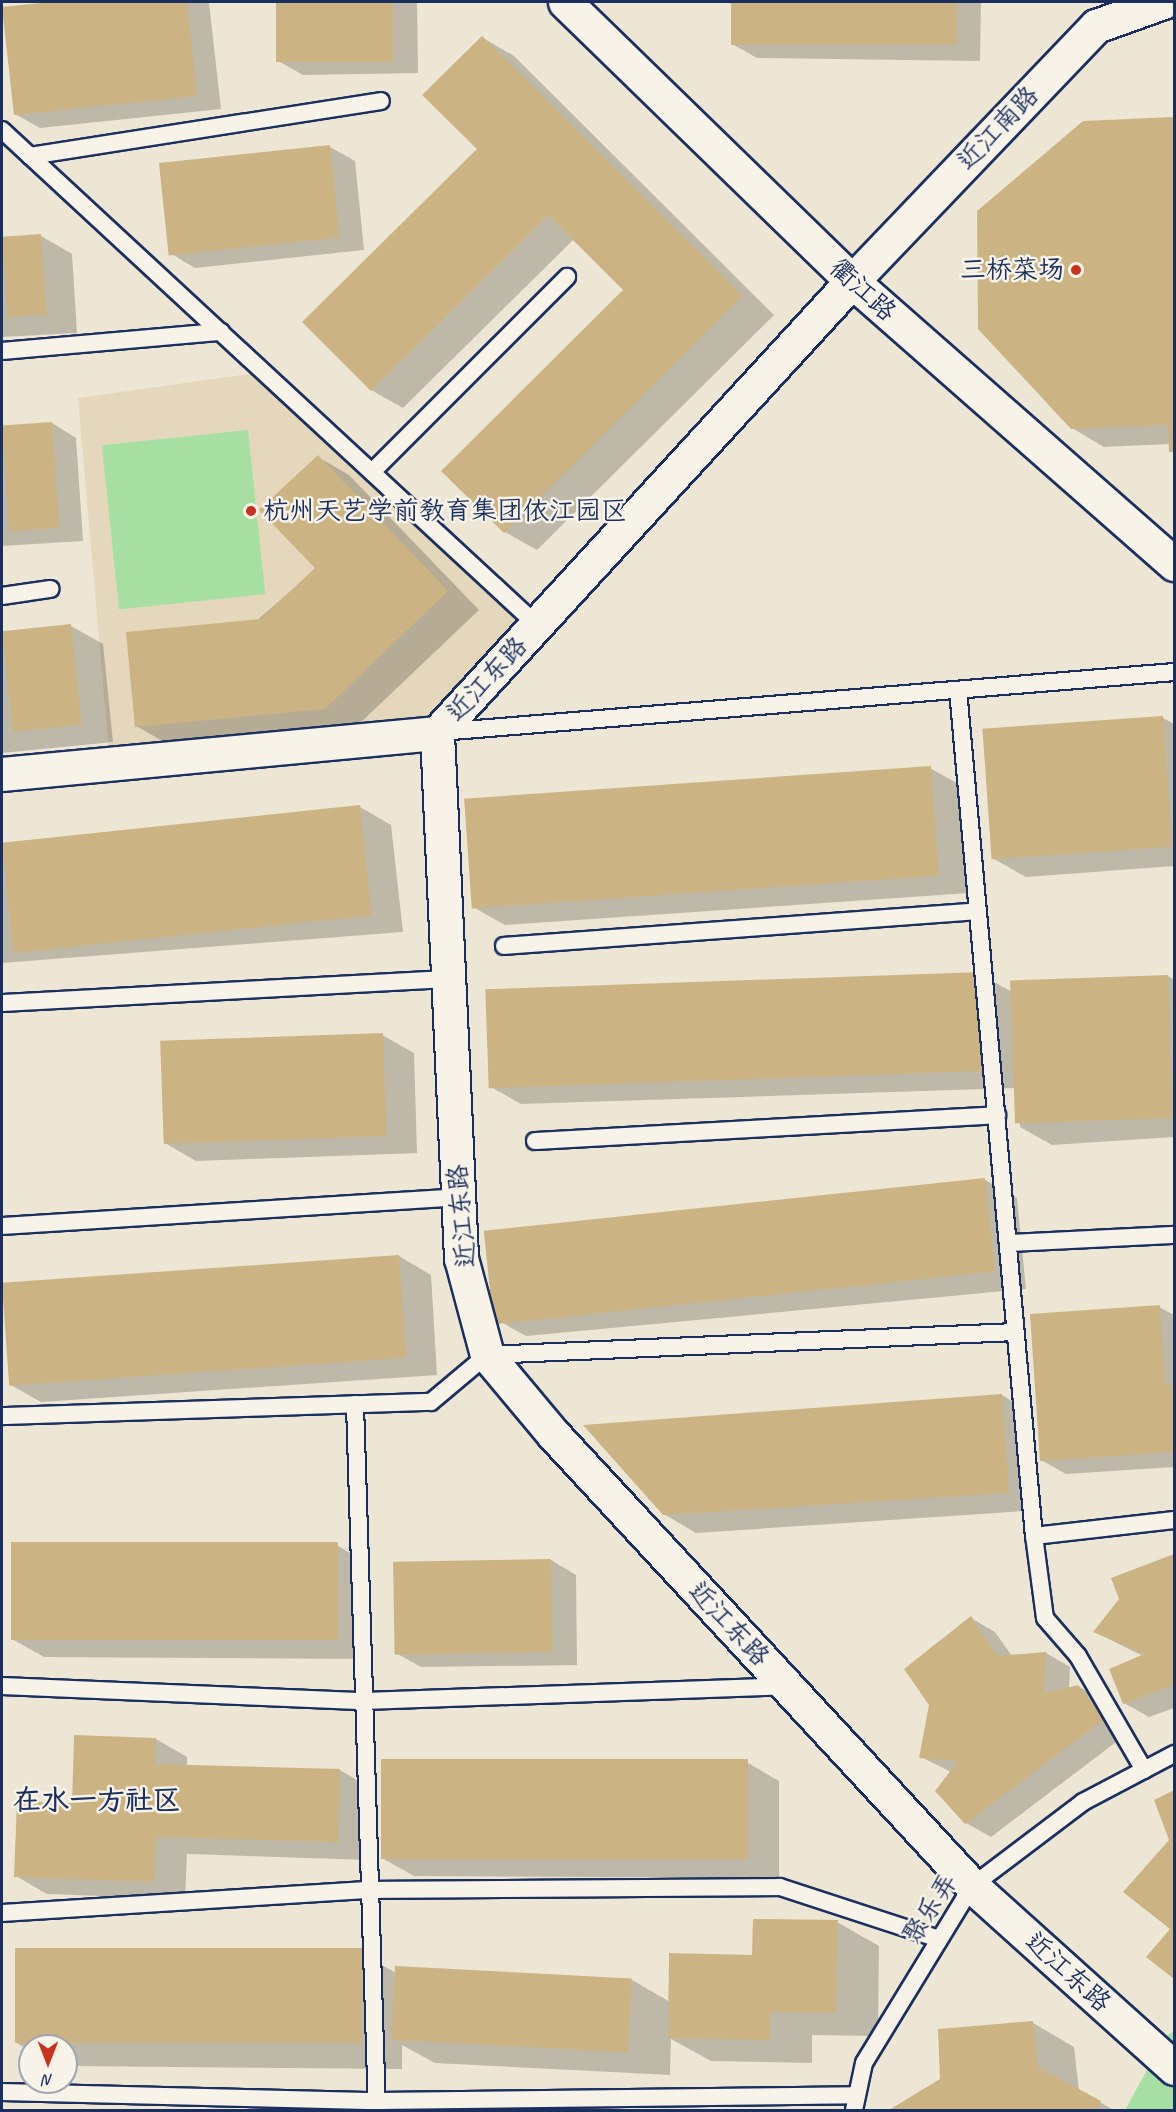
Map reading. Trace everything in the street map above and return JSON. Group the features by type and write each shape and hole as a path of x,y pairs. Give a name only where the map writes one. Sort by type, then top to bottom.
{"street":[{"name":"衢江路","path":"565,2 852,282 1174,564"},
{"name":"近江南路","path":"852,282 1096,26 1160,2"},
{"name":"近江东路","path":"852,282 437,733 461,1258 487,1354 554,1435 972,1886 1174,2068"},
{"path":"2,774 437,733"}],"lane":[{"path":"30,156 381,101"},
{"path":"2,130 537,625"},
{"path":"372,472 567,277"},
{"path":"2,351 221,332"},
{"path":"2,596 50,589"},
{"path":"437,733 1174,672"},
{"path":"958,690 1034,1536 1046,1618 1078,1656 1144,1770"},
{"path":"504,946 978,911"},
{"path":"2,1003 448,980"},
{"path":"536,1141 997,1115"},
{"path":"2,1226 458,1197"},
{"path":"1008,1243 1174,1235"},
{"path":"2,1416 431,1402 487,1354 1016,1332"},
{"path":"355,1404 377,2106"},
{"path":"1034,1536 1174,1520"},
{"path":"2,1686 364,1701 787,1686"},
{"name":"聚乐弄","path":"855,2103 864,2063 972,1886 1083,1802 1174,1754"},
{"path":"2,1913 370,1890 780,1887 939,1939"},
{"path":"2,2092 377,2106 855,2103"}],"shaded area":[{"name":"杭州天艺学前教育集团依江园区","path":"263,372 537,625 437,733 110,764 78,398"}],"green space":[{"path":"248,430 265,594 119,609 102,445"},
{"path":"1174,2031 1174,2110 1125,2110 1165,2037"}],"building":[{"path":"51,2 187,2 197,96 14,115 2,7"},
{"path":"276,2 393,2 393,62 276,62"},
{"path":"731,2 957,2 957,45 731,45"},
{"path":"482,36 743,296 504,533 441,471 623,290 548,215 371,391 302,322 477,149 422,95"},
{"name":"三桥菜场","path":"1174,117 1174,452 1169,452 1168,425 1071,429 978,329 977,211 1083,121"},
{"path":"330,145 340,237 169,255 159,163"},
{"path":"41,234 47,315 8,318 2,237"},
{"path":"52,422 59,528 10,531 2,425"},
{"path":"318,455 448,591 325,709 135,727 126,632 261,619 315,568 259,510"},
{"path":"71,624 82,724 13,732 2,631"},
{"path":"1163,716 1172,847 992,859 982,729"},
{"path":"931,766 939,876 472,908 464,799"},
{"path":"360,805 372,915 14,953 2,843"},
{"path":"981,972 984,1071 489,1088 485,989"},
{"path":"1168,975 1173,1118 1015,1123 1010,981"},
{"path":"383,1033 387,1136 164,1144 160,1041"},
{"path":"985,1178 995,1271 494,1324 484,1231"},
{"path":"399,1255 406,1358 9,1386 2,1283"},
{"path":"1160,1305 1165,1385 1174,1384 1174,1452 1040,1461 1030,1314"},
{"path":"1002,1394 1009,1493 663,1515 583,1425"},
{"path":"11,1542 338,1542 338,1640 11,1640"},
{"path":"1174,1554 1174,1685 1123,1704 1109,1669 1144,1654 1093,1632 1119,1599 1111,1578"},
{"path":"551,1559 553,1652 395,1655 393,1562"},
{"path":"971,1616 997,1656 1046,1652 1044,1693 1078,1685 1104,1719 965,1824 935,1791 958,1761 919,1758 929,1705 904,1669"},
{"path":"74,1735 156,1738 155,1764 340,1769 338,1842 156,1837 154,1882 14,1877 17,1801 72,1803"},
{"path":"381,1759 748,1759 748,1859 381,1859"},
{"path":"1174,1790 1174,1979 1146,1957 1170,1929 1123,1892 1169,1840 1154,1800"},
{"path":"753,1919 838,1920 836,2013 770,2012 770,2040 668,2038 669,1953 752,1955"},
{"path":"15,1948 362,1948 362,2043 78,2043 78,2034 18,2034 18,2043 15,2043"},
{"path":"395,1966 632,1978 628,2052 391,2040"},
{"path":"1033,2021 1038,2067 1101,2101 1098,2110 889,2110 940,2079 938,2029"}],"place":[{"name":"三桥菜场","path":"1076,270"},
{"name":"杭州天艺学前教育集团依江园区","path":"251,511"}],"district":[{"name":"在水一方社区","path":"97,1800"}]}
